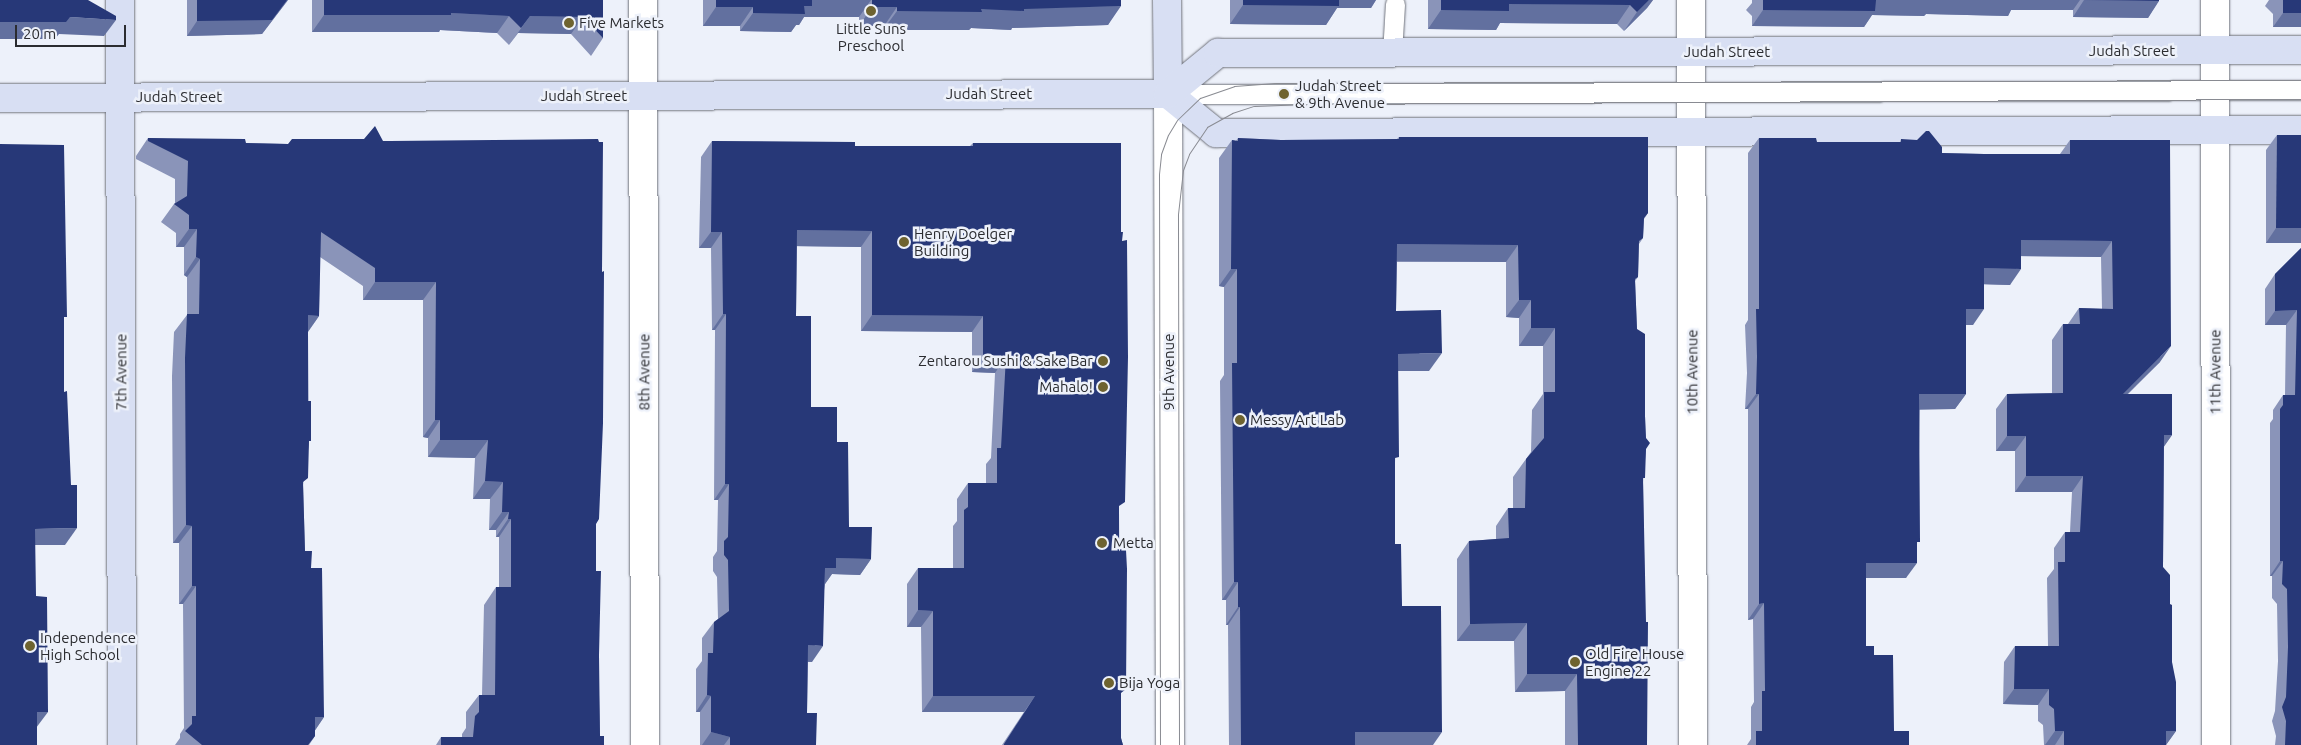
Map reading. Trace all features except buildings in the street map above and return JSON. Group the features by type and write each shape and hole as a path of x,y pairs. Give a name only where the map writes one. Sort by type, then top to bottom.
{"street":[{"name":"7th Avenue","path":"120,0 122,745"},
{"name":"8th Avenue","path":"643,0 645,745"},
{"name":"9th Avenue","path":"1167,0 1170,745"},
{"name":"10th Avenue","path":"1691,0 1693,745"},
{"name":"11th Avenue","path":"2215,0 2216,745"},
{"name":"Judah Street","path":"0,98 1168,94 1218,53 2301,50"},
{"path":"1168,94 1216,133 2301,130"}],"lane":[{"path":"1392,53 1395,4"},
{"name":"Judah Street","path":"1168,94 2301,90"}],"tram line":[{"path":"1160,745 1159,174 1161,154 1168,135 1177,120 1200,98 1234,86 1275,83 2301,80"},
{"path":"1179,745 1178,214 1183,170 1189,154 1207,127 1232,113 1254,106 1307,104 2301,99"}],"place":[{"name":"Little Suns Preschool","path":"871,11"},
{"name":"Five Markets","path":"569,23"},
{"name":"Judah Street & 9th Avenue","path":"1284,94"},
{"name":"Henry Doelger Building","path":"904,242"},
{"name":"Zentarou Sushi & Sake Bar","path":"1103,361"},
{"name":"Mahalo!","path":"1103,387"},
{"name":"Messy Art Lab","path":"1240,420"},
{"name":"Metta","path":"1102,543"},
{"name":"Independence High School","path":"30,646"},
{"name":"Old Fire House Engine 22","path":"1575,662"},
{"name":"Bija Yoga","path":"1109,683"}]}
